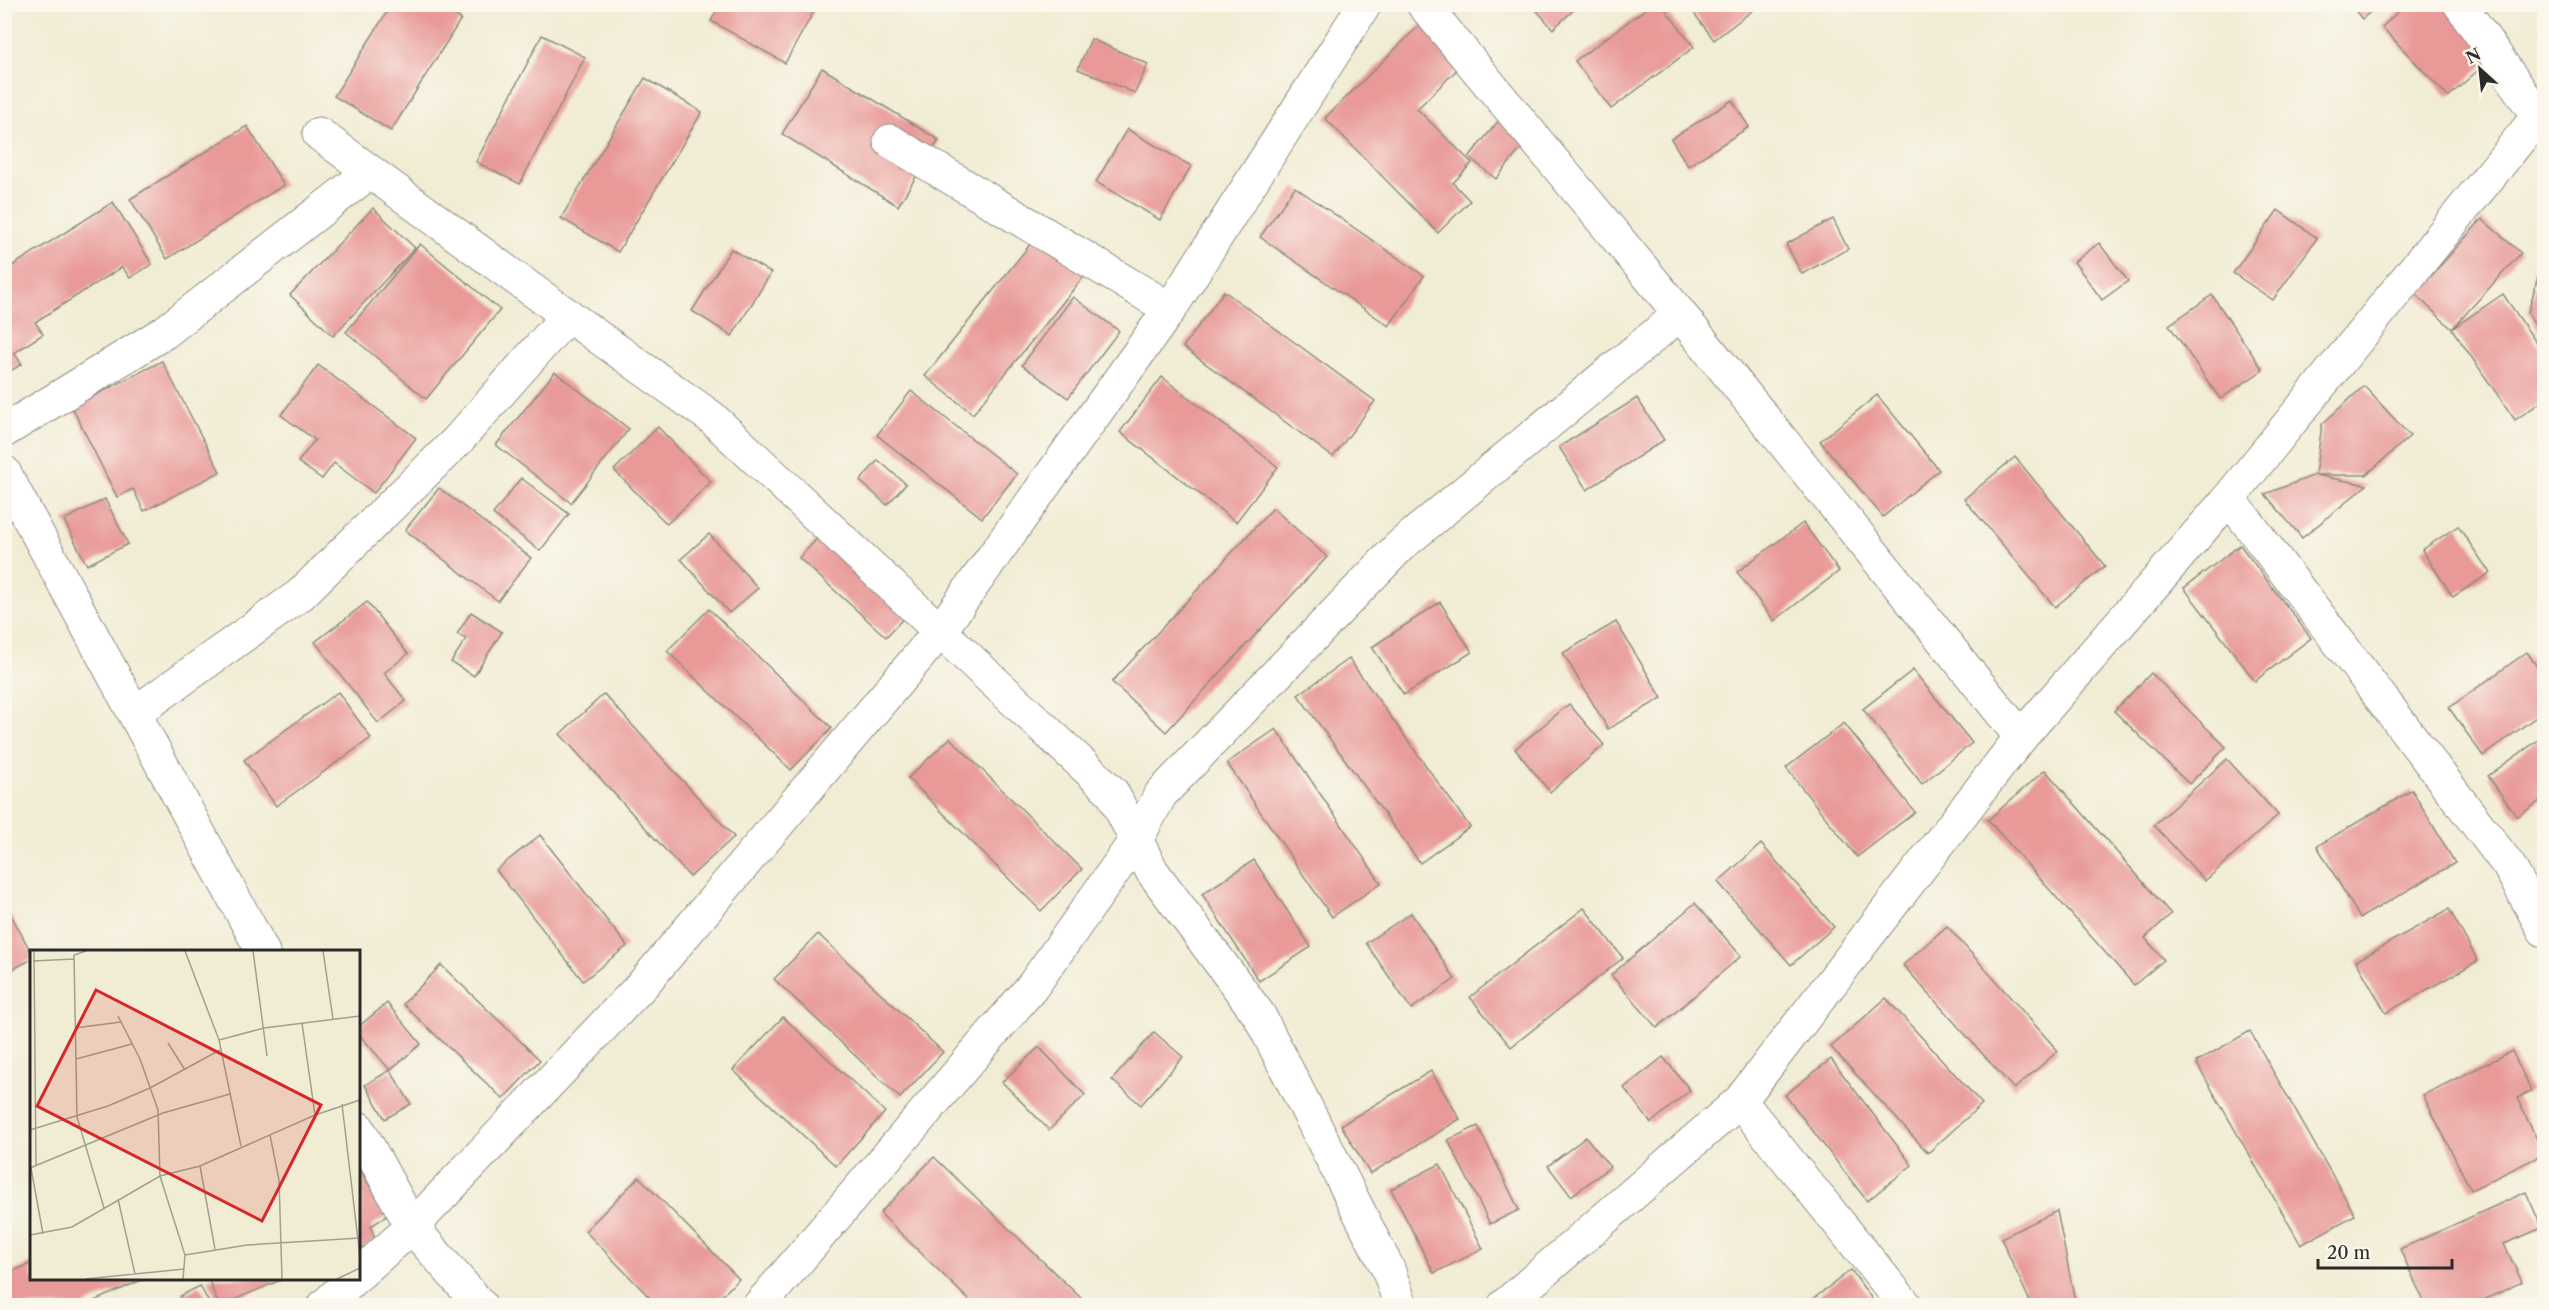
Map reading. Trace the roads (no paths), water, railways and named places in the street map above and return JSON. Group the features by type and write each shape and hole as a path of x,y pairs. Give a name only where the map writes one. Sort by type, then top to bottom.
{"street":[{"path":"360,1273 412,1227 644,984 940,631 1170,309 1365,4"},
{"path":"1423,4 1680,314 2021,737"},
{"path":"1504,1305 1740,1101 2021,737 2229,498 2541,112 2460,4"},
{"path":"319,134 711,417 1112,792 1152,871 1259,1015 1389,1269 1401,1305"},
{"path":"890,141 1170,309"},
{"path":"4,431 165,332 370,172"},
{"path":"759,1305 1032,987 1136,840 1161,794 1400,546 1680,314"},
{"path":"135,714 300,595 457,441 568,315"},
{"path":"4,472 262,950"},
{"path":"2229,498 2509,866 2544,930"},
{"path":"1740,1101 1906,1305"},
{"path":"360,1132 412,1227 481,1305"},
{"path":"324,1305 352,1280"}]}
